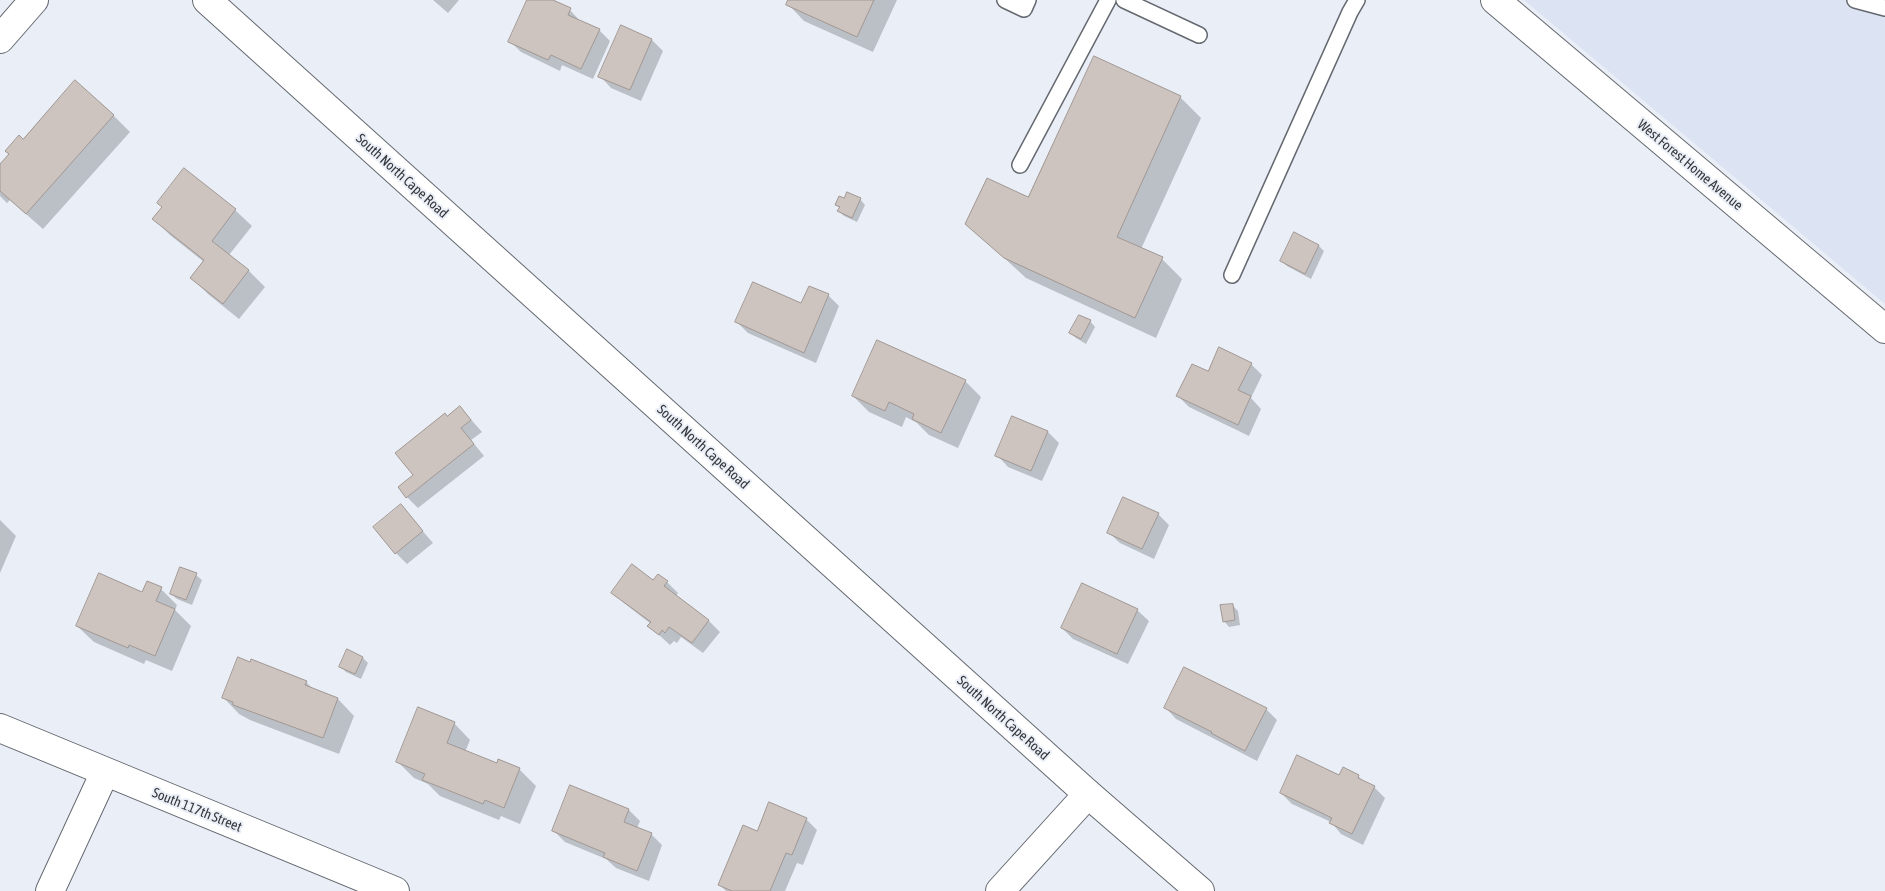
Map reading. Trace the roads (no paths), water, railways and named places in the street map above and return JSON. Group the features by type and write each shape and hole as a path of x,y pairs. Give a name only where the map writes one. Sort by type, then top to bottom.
{"street":[{"path":"0,39 34,0"},
{"name":"South North Cape Road","path":"207,0 1088,794 1200,891"},
{"name":"West Forest Home Avenue","path":"1495,0 1885,329"},
{"name":"South 117th Street","path":"0,728 395,891"},
{"path":"50,891 106,772"},
{"path":"1000,891 1088,794"}],"lane":[{"path":"1005,0 1024,9 1028,0"},
{"path":"1020,165 1108,0"},
{"path":"1124,0 1199,35"},
{"path":"1232,275 1357,0"},
{"path":"1855,0 1885,8"}]}
